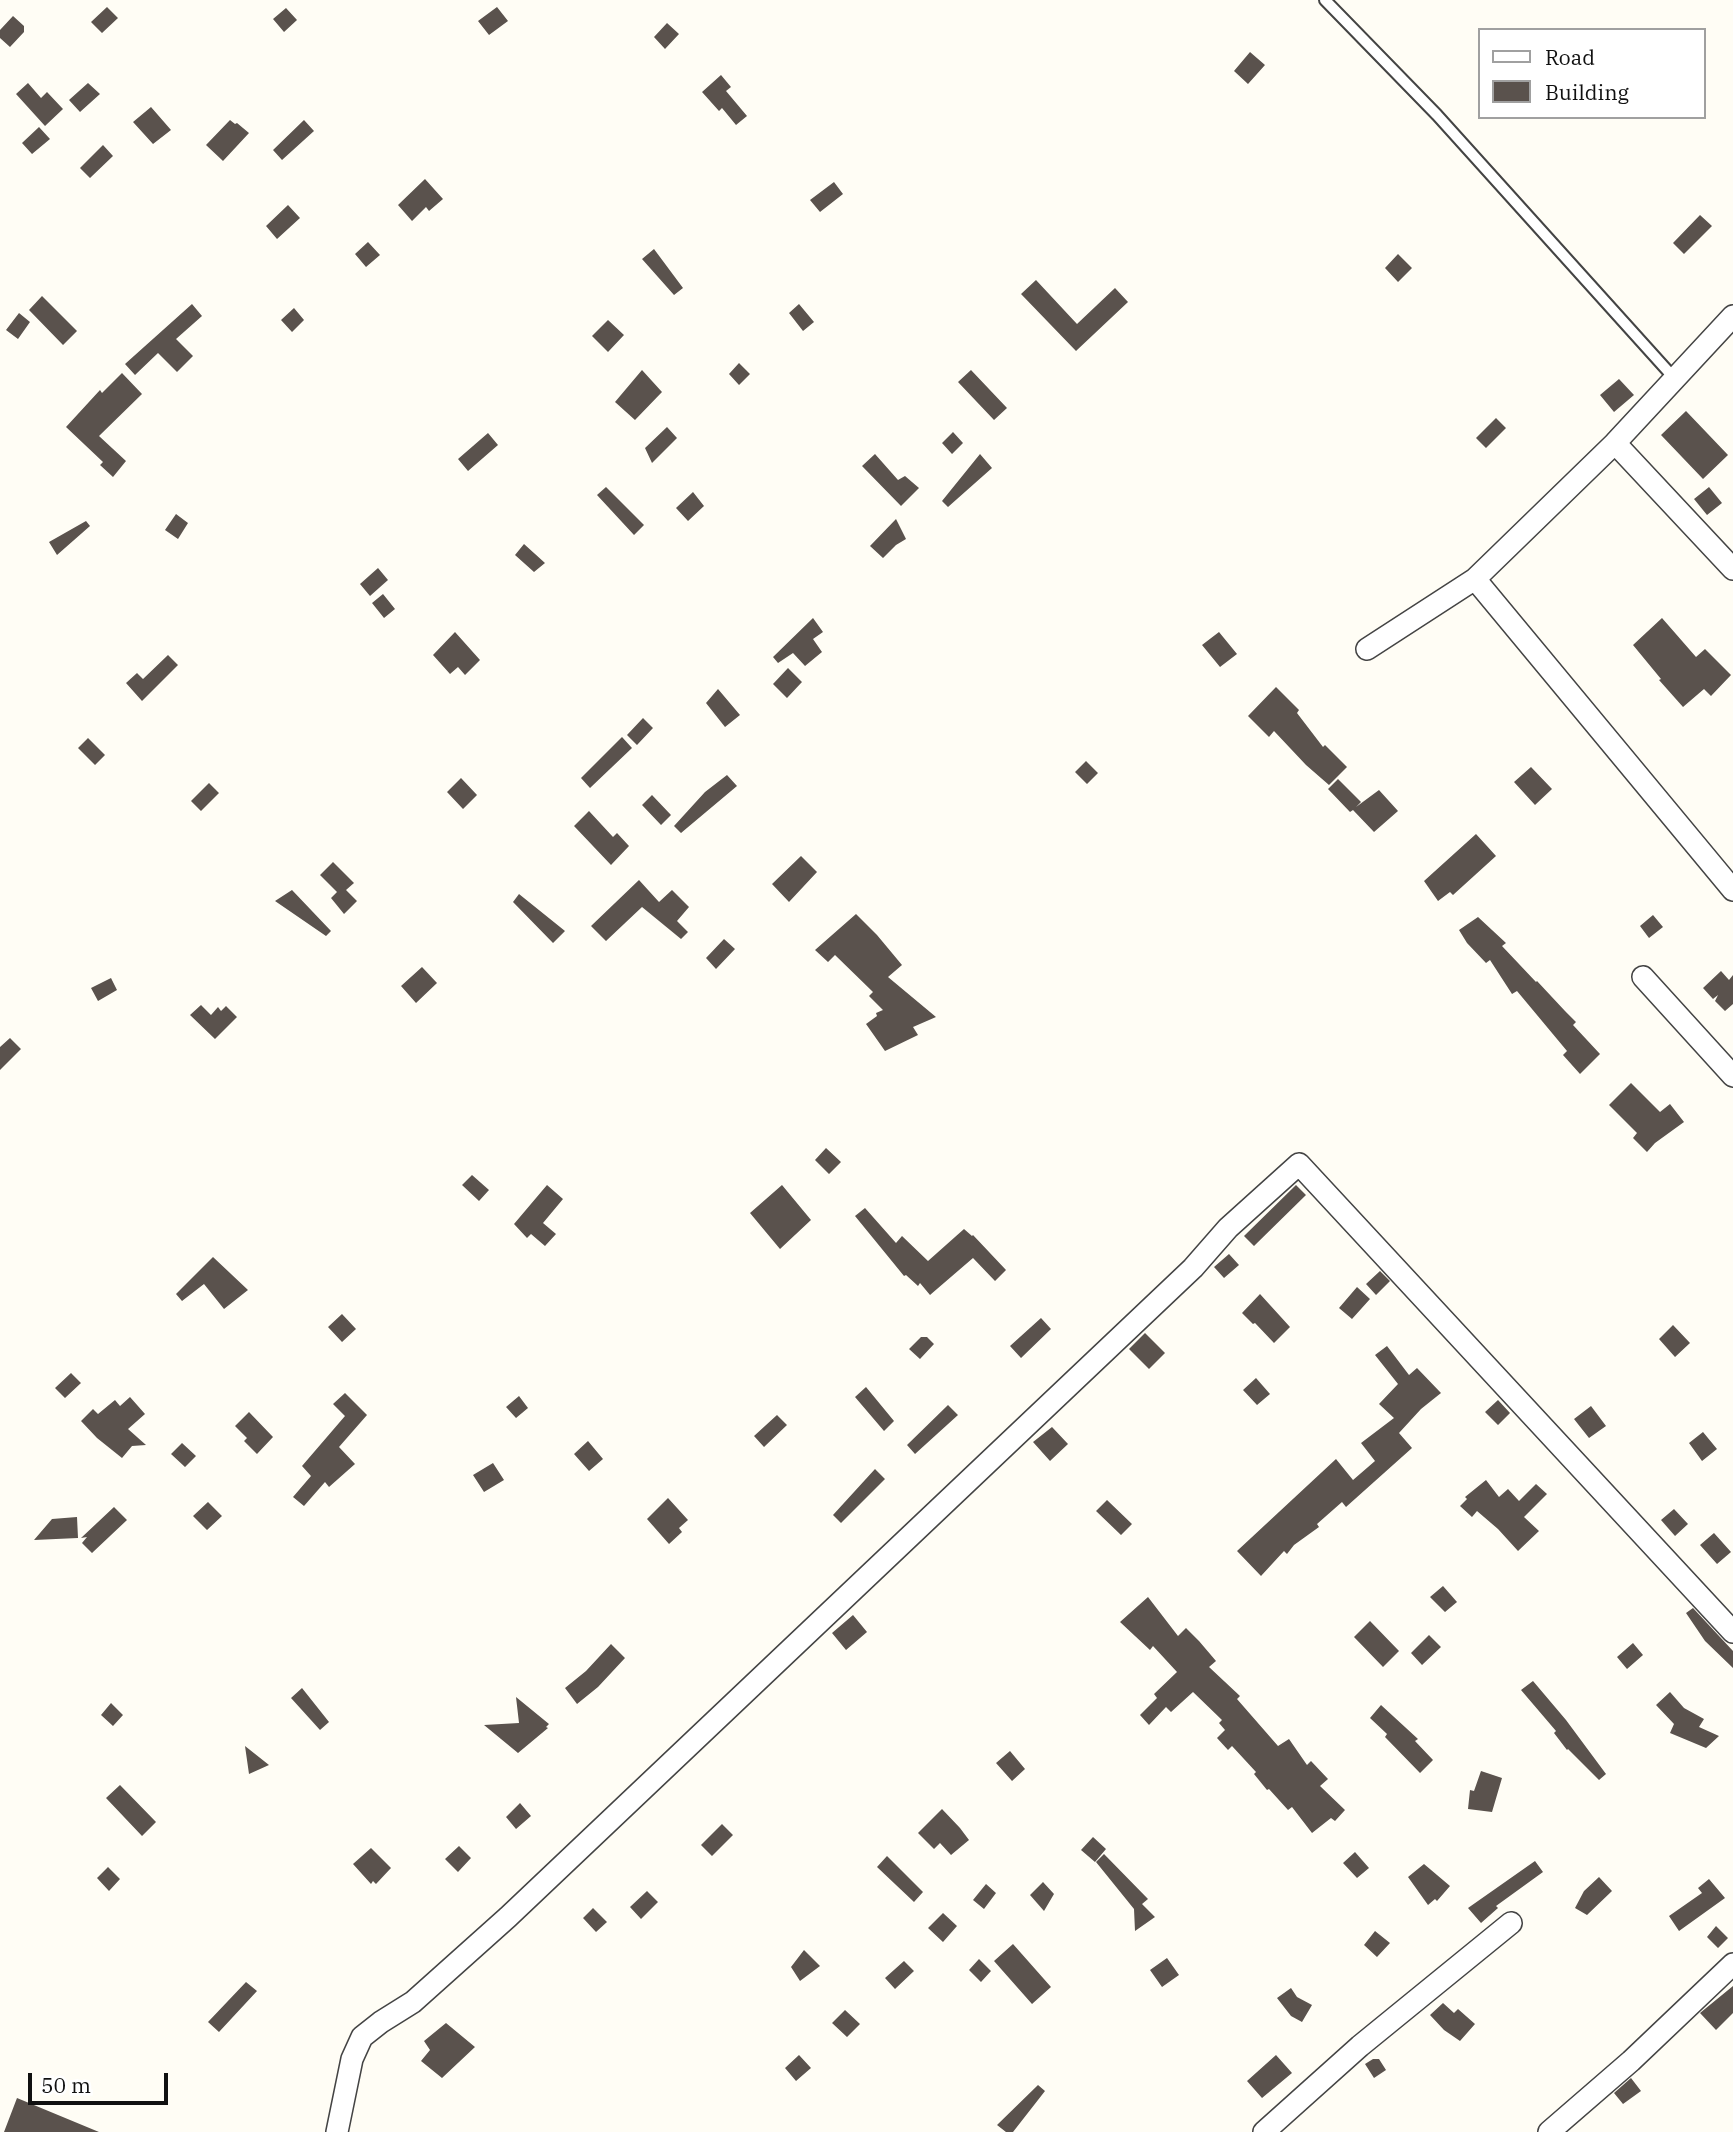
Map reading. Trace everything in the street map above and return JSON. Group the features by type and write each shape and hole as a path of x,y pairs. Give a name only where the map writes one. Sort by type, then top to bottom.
{"street":[{"path":"1367,649 1475,579 1615,443 1733,316"},
{"path":"1615,443 1733,569"},
{"path":"1475,579 1733,890"},
{"path":"1643,977 1733,1076"},
{"path":"337,2132 352,2059 362,2037 413,2002 518,1908 1183,1278 1228,1228 1299,1164 1733,1632"},
{"path":"1264,2132 1360,2046 1511,1923"},
{"path":"1549,2132 1631,2062 1733,1964"}],"lane":[{"path":"1325,0 1437,115 1675,379"}],"building":[{"path":"107,7 118,18 102,33 91,22"},
{"path":"497,7 508,21 489,35 478,21"},
{"path":"286,8 297,20 284,32 273,19"},
{"path":"13,16 24,26 24,32 10,47 0,38 0,30"},
{"path":"667,23 679,34 665,49 654,37"},
{"path":"1250,52 1265,65 1248,84 1234,71"},
{"path":"721,75 731,87 726,91 747,116 736,125 722,108 719,111 702,92"},
{"path":"28,83 41,98 47,92 63,109 45,126 16,94"},
{"path":"88,83 100,94 80,112 69,100"},
{"path":"151,107 171,130 153,144 133,122"},
{"path":"230,120 249,133 223,161 206,145"},
{"path":"304,120 314,131 282,160 273,150"},
{"path":"39,127 50,139 32,154 22,143"},
{"path":"103,145 113,156 90,178 80,168"},
{"path":"425,179 443,199 429,211 426,207 412,221 398,205"},
{"path":"834,182 843,194 820,212 810,200"},
{"path":"288,205 300,218 277,239 266,226"},
{"path":"1700,215 1712,226 1684,254 1673,243"},
{"path":"368,242 380,255 366,267 355,254"},
{"path":"654,249 683,288 674,295 642,259"},
{"path":"1398,254 1412,268 1398,282 1385,268"},
{"path":"1036,280 1077,324 1115,288 1128,302 1076,351 1021,294"},
{"path":"42,296 77,331 63,345 29,310"},
{"path":"192,304 202,316 176,339 193,356 177,372 158,353 135,375 125,364"},
{"path":"799,304 814,322 803,331 789,313"},
{"path":"294,308 304,320 292,332 281,320"},
{"path":"19,313 30,322 18,339 6,330"},
{"path":"608,320 624,335 608,352 592,336"},
{"path":"739,363 750,374 739,385 729,374"},
{"path":"642,370 662,392 635,420 615,402"},
{"path":"971,370 1007,408 994,420 958,382"},
{"path":"122,373 142,394 99,436 126,461 113,477 100,465 103,462 66,427 100,390 102,393"},
{"path":"1619,379 1634,395 1614,412 1600,395"},
{"path":"1686,411 1728,455 1703,479 1661,435"},
{"path":"1496,418 1506,428 1486,448 1476,438"},
{"path":"667,427 677,438 652,463 645,448"},
{"path":"953,432 963,443 952,454 942,443"},
{"path":"488,433 498,445 468,471 458,459"},
{"path":"875,454 898,480 905,476 919,488 901,506 862,466"},
{"path":"980,454 992,468 948,507 942,501"},
{"path":"606,487 644,525 634,535 597,495"},
{"path":"1709,487 1722,503 1707,515 1694,499"},
{"path":"693,492 704,506 688,521 676,508"},
{"path":"176,514 188,523 178,539 165,530"},
{"path":"896,519 906,539 883,558 870,546"},
{"path":"86,521 90,526 57,555 49,542"},
{"path":"524,544 545,563 534,572 515,555"},
{"path":"378,568 388,580 370,596 360,584"},
{"path":"383,594 395,609 384,618 372,603"},
{"path":"813,618 823,632 813,639 822,652 805,666 793,653 778,663 773,657"},
{"path":"1662,618 1696,657 1705,649 1731,675 1711,696 1704,689 1683,707 1633,645"},
{"path":"455,632 480,660 465,675 458,667 450,674 433,655"},
{"path":"1219,632 1237,654 1220,667 1202,645"},
{"path":"168,655 178,665 142,701 126,683 137,673 143,679"},
{"path":"788,668 802,682 787,698 773,684"},
{"path":"1276,687 1299,710 1297,713 1323,747 1325,745 1347,767 1329,785 1274,731 1269,737 1248,716"},
{"path":"718,689 740,715 725,727 706,703"},
{"path":"643,718 653,728 637,745 627,735"},
{"path":"622,737 632,748 590,788 581,778"},
{"path":"88,738 105,755 95,765 78,748"},
{"path":"1086,761 1098,773 1087,784 1075,772"},
{"path":"1531,767 1552,789 1535,805 1514,782"},
{"path":"727,775 737,786 681,833 674,826 705,792"},
{"path":"461,778 477,795 463,809 447,792"},
{"path":"1338,779 1361,802 1356,807 1379,790 1398,811 1374,832 1328,789"},
{"path":"209,783 219,793 201,811 191,801"},
{"path":"652,795 671,815 661,825 642,805"},
{"path":"589,811 613,837 617,833 629,846 611,865 574,826"},
{"path":"1476,834 1496,856 1453,895 1450,892 1438,901 1424,881"},
{"path":"801,856 817,872 789,902 772,884"},
{"path":"333,862 354,883 346,890 357,901 344,914 331,898 337,892 320,875"},
{"path":"639,880 659,902 672,890 689,907 677,921 688,932 681,939 642,907 606,941 591,926"},
{"path":"292,890 331,931 326,936 275,901"},
{"path":"519,894 565,931 553,943 513,902"},
{"path":"856,914 902,965 888,977 936,1017 913,1027 918,1035 885,1051 866,1024 877,1016 876,1013 883,1010 869,996 873,992 835,955 828,962 815,950"},
{"path":"1653,915 1663,927 1649,938 1640,926"},
{"path":"1478,917 1506,943 1502,946 1576,1022 1573,1025 1600,1054 1580,1074 1563,1055 1567,1051 1517,991 1512,994 1490,960 1486,963 1467,943 1459,930"},
{"path":"724,939 735,949 716,969 706,958"},
{"path":"422,967 437,983 416,1003 401,986"},
{"path":"1721,971 1729,980 1733,975 1733,1004 1725,1011 1715,1001 1718,995 1713,999 1703,988"},
{"path":"111,978 117,990 98,1001 91,988"},
{"path":"201,1005 211,1015 218,1007 221,1011 226,1006 237,1017 215,1039 190,1015"},
{"path":"10,1038 21,1049 0,1070 0,1047"},
{"path":"1631,1083 1660,1112 1670,1104 1684,1122 1647,1152 1633,1138 1637,1133 1609,1105"},
{"path":"826,1148 841,1162 829,1174 815,1160"},
{"path":"472,1175 489,1190 479,1201 462,1185"},
{"path":"547,1185 563,1199 543,1223 556,1234 545,1246 531,1234 527,1238 514,1224"},
{"path":"782,1185 811,1220 780,1249 750,1213"},
{"path":"1296,1185 1306,1195 1254,1246 1244,1236"},
{"path":"865,1208 896,1243 902,1236 928,1261 964,1229 1006,1270 995,1281 973,1258 930,1295 920,1283 918,1286 904,1276 855,1216"},
{"path":"1229,1254 1239,1265 1224,1278 1214,1267"},
{"path":"213,1257 248,1290 224,1309 204,1284 182,1301 176,1294"},
{"path":"1380,1271 1390,1281 1376,1295 1366,1284"},
{"path":"1357,1287 1370,1299 1352,1319 1339,1308"},
{"path":"1260,1294 1290,1327 1274,1343 1242,1313"},
{"path":"342,1314 356,1329 342,1342 328,1327"},
{"path":"1041,1318 1051,1329 1021,1358 1010,1346"},
{"path":"1673,1325 1690,1343 1675,1357 1659,1339"},
{"path":"1145,1333 1165,1353 1149,1369 1129,1349"},
{"path":"921,1337 927,1337 934,1344 920,1359 909,1349"},
{"path":"1387,1346 1409,1375 1417,1368 1441,1393 1421,1409 1399,1433 1412,1448 1346,1507 1342,1502 1317,1524 1319,1527 1294,1545 1287,1554 1284,1551 1261,1576 1237,1551 1336,1459 1353,1480 1375,1461 1361,1443 1394,1418 1379,1404 1398,1384 1375,1355"},
{"path":"71,1373 81,1383 65,1398 55,1388"},
{"path":"1256,1378 1270,1394 1257,1405 1243,1390"},
{"path":"866,1387 894,1421 884,1431 855,1397"},
{"path":"345,1393 367,1415 339,1447 355,1464 329,1487 325,1482 304,1506 293,1497 311,1476 302,1466 345,1416 333,1404"},
{"path":"519,1396 528,1408 516,1418 506,1407"},
{"path":"130,1397 145,1414 128,1429 146,1445 132,1446 122,1458 81,1421 93,1409 98,1414 115,1400 120,1406"},
{"path":"1498,1400 1510,1413 1498,1425 1485,1412"},
{"path":"948,1405 958,1415 915,1454 907,1445"},
{"path":"1591,1406 1606,1426 1589,1438 1574,1419"},
{"path":"249,1412 273,1437 257,1454 244,1441 247,1438 235,1426"},
{"path":"777,1415 787,1425 764,1447 754,1436"},
{"path":"1052,1427 1068,1444 1050,1461 1033,1442"},
{"path":"1703,1432 1717,1449 1702,1461 1689,1443"},
{"path":"588,1441 603,1459 589,1471 574,1454"},
{"path":"182,1443 196,1456 185,1467 171,1454"},
{"path":"493,1463 504,1480 484,1492 473,1475"},
{"path":"875,1469 885,1479 841,1523 833,1515"},
{"path":"1486,1480 1499,1497 1508,1489 1519,1501 1536,1484 1547,1494 1524,1517 1539,1531 1518,1551 1477,1511 1472,1517 1460,1506 1467,1499 1465,1497"},
{"path":"668,1498 688,1520 679,1528 682,1532 669,1544 647,1519"},
{"path":"1107,1500 1132,1524 1121,1535 1096,1511"},
{"path":"208,1502 222,1516 207,1530 193,1516"},
{"path":"114,1507 127,1520 92,1553 82,1543 87,1537 81,1538"},
{"path":"1674,1509 1688,1524 1675,1536 1661,1520"},
{"path":"77,1517 78,1538 34,1540 52,1519"},
{"path":"1714,1533 1731,1552 1717,1564 1700,1545"},
{"path":"1443,1586 1457,1602 1445,1612 1430,1597"},
{"path":"1148,1597 1178,1636 1186,1628 1199,1641 1216,1661 1209,1667 1240,1696 1237,1699 1278,1746 1289,1739 1307,1765 1311,1761 1328,1779 1320,1786 1345,1810 1335,1821 1331,1818 1312,1833 1292,1807 1288,1810 1269,1789 1267,1790 1254,1774 1256,1772 1232,1746 1228,1750 1217,1738 1225,1730 1219,1723 1222,1720 1193,1692 1171,1712 1166,1707 1149,1725 1140,1715 1157,1698 1154,1694 1177,1672 1153,1646 1150,1650 1120,1622"},
{"path":"1693,1608 1733,1651 1733,1668 1705,1641 1686,1613"},
{"path":"853,1615 867,1632 846,1650 832,1633"},
{"path":"1370,1621 1399,1651 1383,1667 1354,1637"},
{"path":"1429,1635 1441,1647 1422,1665 1411,1653"},
{"path":"1633,1643 1643,1655 1627,1669 1617,1657"},
{"path":"611,1644 625,1658 598,1687 577,1704 565,1688 586,1671"},
{"path":"1533,1681 1606,1774 1599,1780 1567,1750 1554,1733 1556,1731 1521,1690"},
{"path":"302,1688 329,1722 320,1730 291,1698"},
{"path":"1670,1692 1684,1708 1704,1719 1699,1727 1719,1736 1706,1748 1670,1733 1674,1724 1656,1705"},
{"path":"516,1697 549,1724 546,1727 548,1728 518,1753 484,1725 519,1723"},
{"path":"111,1703 123,1715 113,1726 101,1715"},
{"path":"1381,1705 1418,1739 1415,1741 1433,1760 1420,1773 1370,1718"},
{"path":"245,1746 269,1765 249,1774"},
{"path":"1010,1751 1025,1769 1012,1781 996,1763"},
{"path":"1481,1771 1502,1778 1492,1812 1468,1809 1470,1790 1474,1791"},
{"path":"120,1785 156,1822 142,1836 106,1798"},
{"path":"520,1803 531,1816 516,1829 506,1817"},
{"path":"942,1809 969,1840 951,1855 940,1843 934,1849 918,1833"},
{"path":"722,1824 733,1835 712,1856 701,1845"},
{"path":"1093,1837 1106,1849 1095,1862 1081,1850"},
{"path":"459,1846 471,1858 458,1872 445,1859"},
{"path":"371,1848 391,1868 376,1884 373,1881 371,1884 353,1864"},
{"path":"1355,1852 1369,1868 1357,1878 1343,1863"},
{"path":"1104,1854 1148,1899 1142,1904 1155,1917 1135,1931 1134,1909 1096,1862"},
{"path":"887,1856 923,1892 914,1902 877,1867"},
{"path":"1535,1861 1543,1872 1496,1906 1498,1908 1481,1923 1468,1908"},
{"path":"1424,1864 1450,1886 1437,1901 1435,1899 1428,1905 1408,1877"},
{"path":"108,1867 120,1879 109,1891 97,1878"},
{"path":"1599,1877 1612,1891 1587,1915 1575,1908 1584,1891"},
{"path":"1709,1879 1725,1898 1679,1931 1669,1916 1702,1893 1698,1888"},
{"path":"1043,1882 1054,1894 1044,1911 1030,1895"},
{"path":"986,1884 996,1893 984,1909 973,1900"},
{"path":"647,1891 658,1902 641,1919 630,1907"},
{"path":"593,1908 607,1922 596,1932 583,1918"},
{"path":"943,1913 957,1926 943,1942 928,1928"},
{"path":"1716,1926 1728,1938 1718,1948 1707,1937"},
{"path":"1375,1931 1390,1943 1377,1957 1364,1945"},
{"path":"1013,1944 1051,1987 1032,2004 994,1961"},
{"path":"804,1950 820,1966 800,1981 791,1967"},
{"path":"1167,1958 1179,1975 1162,1987 1150,1970"},
{"path":"979,1959 991,1971 981,1982 969,1970"},
{"path":"904,1961 914,1971 895,1989 885,1978"},
{"path":"246,1982 257,1991 219,2032 208,2022"},
{"path":"1733,1986 1733,2013 1716,2030 1700,2013"},
{"path":"1291,1988 1297,1997 1312,2005 1302,2022 1291,2016 1277,1998"},
{"path":"1443,2003 1454,2013 1458,2009 1475,2024 1460,2041 1444,2030 1430,2015"},
{"path":"845,2010 860,2024 847,2037 832,2023"},
{"path":"446,2023 475,2047 442,2078 421,2061 430,2050 424,2041"},
{"path":"799,2055 811,2068 796,2081 785,2068"},
{"path":"1276,2055 1292,2073 1262,2098 1247,2081"},
{"path":"1379,2059 1386,2070 1374,2078 1365,2064"},
{"path":"1631,2078 1641,2091 1623,2104 1614,2093"},
{"path":"1038,2085 1045,2091 1013,2132 1006,2132 997,2125"},
{"path":"17,2098 99,2132 4,2132"}]}
